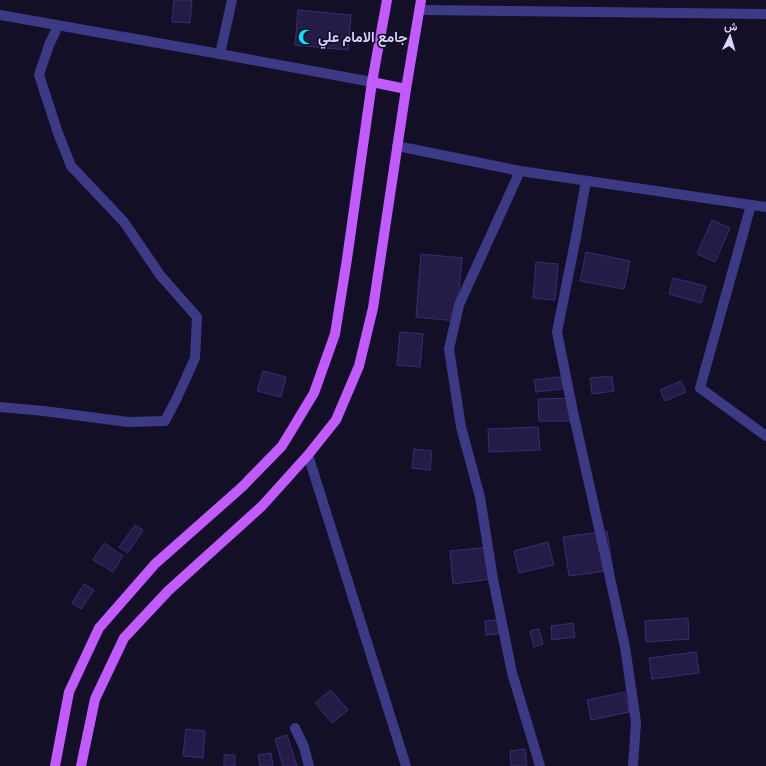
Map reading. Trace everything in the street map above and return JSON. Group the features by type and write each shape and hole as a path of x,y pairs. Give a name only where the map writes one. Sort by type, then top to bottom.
{"main road":[{"path":"55,766 69,692 99,628 155,564 242,487 282,446 314,394 335,334 348,259 372,82 387,0"},
{"path":"81,766 94,699 124,638 168,591 262,506 308,455 336,420 359,366 374,308 397,146 420,5"},
{"path":"372,82 406,89"}],"street":[{"path":"220,54 232,0"},
{"path":"420,5 766,14"},
{"path":"0,15 372,82"},
{"path":"0,407 128,422 165,422 195,358 197,317 160,275 124,222 71,166 58,133 39,75 49,45 58,26"},
{"path":"397,146 520,171 766,207"},
{"path":"520,171 459,305 448,349 461,427 480,497 493,579 512,673 540,766"},
{"path":"586,181 557,332 624,647 636,722 633,766"},
{"path":"751,205 700,388 766,436"},
{"path":"308,455 406,766"},
{"path":"296,728 304,747 306,765"}],"building":[{"path":"174,0 192,0 190,23 172,22"},
{"path":"298,10 351,15 348,50 295,45"},
{"path":"712,220 730,228 715,262 697,254"},
{"path":"586,252 630,261 624,289 580,281"},
{"path":"421,254 462,258 456,321 416,317"},
{"path":"536,262 558,264 555,300 533,298"},
{"path":"673,278 706,286 701,303 669,294"},
{"path":"400,332 423,334 420,367 397,365"},
{"path":"263,371 286,377 281,397 257,391"},
{"path":"568,376 569,388 536,392 534,380"},
{"path":"612,376 614,391 592,394 590,378"},
{"path":"681,381 686,392 665,401 660,390"},
{"path":"575,398 575,421 539,421 538,399"},
{"path":"538,427 540,450 489,452 488,429"},
{"path":"414,449 432,451 430,470 412,468"},
{"path":"135,525 143,530 128,553 119,547"},
{"path":"607,531 613,570 569,576 563,537"},
{"path":"548,542 554,565 519,573 514,551"},
{"path":"104,543 123,556 113,572 93,560"},
{"path":"488,547 492,579 453,584 450,551"},
{"path":"84,584 94,590 81,609 72,603"},
{"path":"688,618 689,639 646,642 645,621"},
{"path":"503,619 505,633 486,635 485,621"},
{"path":"573,623 575,637 552,640 551,626"},
{"path":"539,629 543,644 534,647 530,631"},
{"path":"696,652 699,673 652,679 649,658"},
{"path":"331,690 348,710 332,723 315,703"},
{"path":"625,692 629,712 591,720 587,700"},
{"path":"186,729 205,731 203,758 183,756"},
{"path":"287,735 297,766 283,766 275,739"},
{"path":"525,749 527,766 511,766 510,751"},
{"path":"271,753 273,766 260,766 258,755"},
{"path":"224,755 235,755 235,766 224,766"}],"place":[{"name":"جامع الامام علي","path":"306,37"}]}
